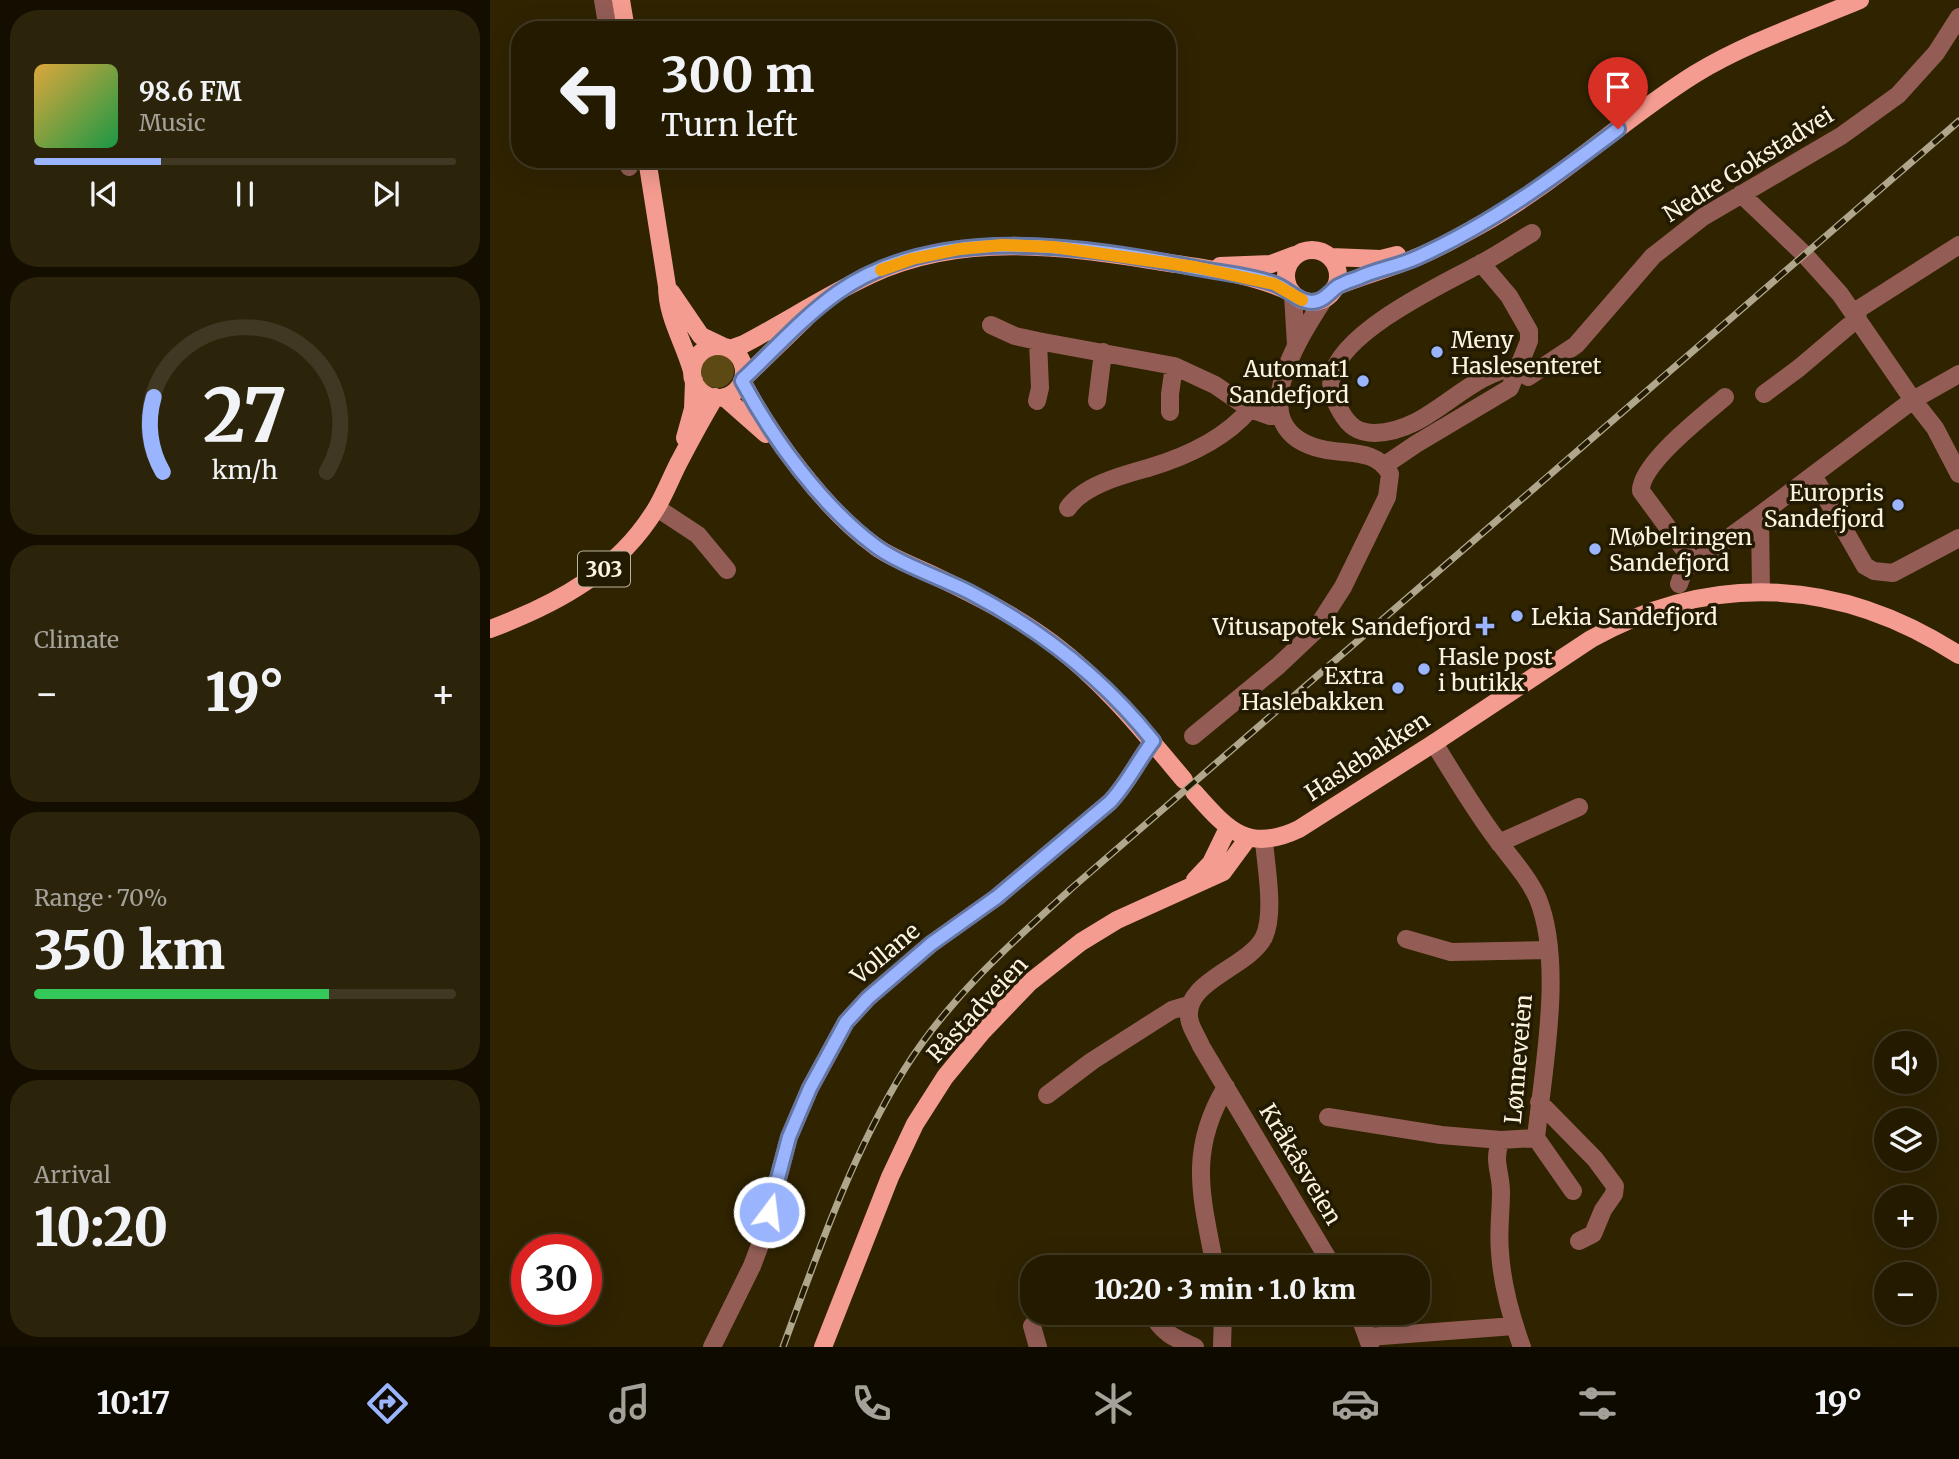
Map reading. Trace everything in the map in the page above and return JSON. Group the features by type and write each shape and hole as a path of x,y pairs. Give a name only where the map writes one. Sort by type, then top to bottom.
{"main road":[{"path":"621,0 624,21"},
{"name":"303","path":"677,465 693,409 693,376 699,354 706,349 744,344 868,275 912,259 960,249 1002,245 1053,247 1195,267 1274,284 1308,302 1362,276 1417,258 1483,223 1559,174 1658,99 1695,75 1755,44 1860,0"},
{"path":"648,168 667,300 673,324 686,348 693,376 706,395 720,397 792,457"},
{"name":"303","path":"1195,267 1271,264 1310,249 1331,257 1381,259 1414,250 1483,223"},
{"path":"1292,294 1285,275 1286,268 1295,255"},
{"path":"1330,293 1338,272 1331,257"},
{"path":"667,286 701,336 726,348 741,360 743,380 754,403 792,457 816,489 876,547 1008,612 1052,643 1136,720 1189,786 1228,828 1256,839"},
{"name":"303","path":"490,629 546,606 591,580 624,552 657,508 677,465 720,397 733,393 794,328 838,293"},
{"name":"Haslebakken","path":"1256,839 1283,837 1298,829 1612,626 1677,603 1732,593 1761,592 1820,597 1867,609 1928,635 1959,655"},
{"name":"Råstadveien","path":"1190,886 1211,863 1228,828"},
{"name":"Råstadveien","path":"823,1347 890,1177 915,1124 945,1077 982,1032 1029,983 1081,942 1117,920 1223,872 1256,839"}],"street":[{"path":"603,0 606,21"},
{"name":"Nedre Gokstadvei","path":"1352,428 1376,433 1413,423 1430,415 1488,374 1501,369 1523,372 1584,338 1653,256 1703,217 1841,136 1898,95 1936,52 1959,18"},
{"path":"1741,194 1804,254 1856,315 1935,428 1959,474"},
{"path":"1349,454 1352,428 1335,401 1331,384 1336,363 1353,342 1451,278 1532,233"},
{"path":"1764,394 1799,368 1856,315 1959,245"},
{"path":"1385,466 1416,444 1510,388 1523,372 1529,331 1509,296 1482,263"},
{"path":"1193,736 1278,666 1314,632 1343,587 1387,497 1390,474 1378,458 1322,449 1303,443 1287,432 1279,415 1279,396 1296,345 1330,293"},
{"path":"1292,294 1296,345"},
{"path":"991,326 1038,341 1174,366 1215,385 1250,410 1270,416 1279,415"},
{"path":"1037,401 1040,388 1038,341"},
{"path":"1097,401 1104,352"},
{"path":"1170,412 1174,366"},
{"path":"1678,584 1684,570 1913,400 1959,374"},
{"path":"1694,563 1641,491 1641,483 1668,447 1725,397"},
{"path":"1068,508 1077,498 1103,483 1196,449 1221,435 1250,410"},
{"path":"1812,475 1865,566 1874,571 1893,573 1959,538"},
{"path":"657,508 698,535 727,570"},
{"path":"1760,514 1761,592"},
{"name":"Vollane","path":"712,1347 752,1266 763,1237 789,1137 810,1088 846,1022 868,998 931,944 997,897 1110,802 1153,741"},
{"name":"Lønneveien","path":"1328,1117 1441,1135 1501,1140 1535,1138 1549,1023 1550,986 1544,918 1537,898 1434,743"},
{"path":"1499,843 1579,807"},
{"path":"1047,1095 1092,1061 1172,1010 1189,1005 1201,988 1252,953 1262,941 1267,929 1268,905 1256,839"},
{"path":"1406,939 1451,952 1548,950"},
{"name":"Kråkåsveien","path":"1189,1005 1189,1021 1326,1255"},
{"path":"1213,1255 1202,1196 1201,1153 1208,1123 1226,1087"},
{"path":"1539,1102 1595,1159 1615,1186 1614,1195 1603,1210 1593,1234 1579,1241"},
{"path":"1535,1138 1573,1191"},
{"name":"Lønneveien","path":"1501,1140 1495,1153 1501,1189 1500,1251 1514,1326 1522,1347"},
{"path":"1157,1325 1181,1342 1195,1347"},
{"path":"1222,1347 1223,1325"},
{"path":"1363,1325 1369,1342 1514,1326"},
{"path":"1032,1326 1038,1347"}],"shaded area":[{"path":"717,354 729,359 734,371 729,383 717,388 705,383 700,371 705,359"}],"railway":[{"path":"783,1347 837,1205 885,1103 921,1044 982,973 1073,887 1959,121"}],"slow traffic":[{"path":"881,270 912,259 960,249 1002,245 1053,247 1195,267 1274,284 1302,300"}],"place":[{"name":"Meny Haslesenteret","path":"1437,352"},
{"name":"Automat1 Sandefjord","path":"1363,381"},
{"name":"Europris Sandefjord","path":"1898,505"},
{"name":"Møbelringen Sandefjord","path":"1595,549"},
{"name":"Lekia Sandefjord","path":"1517,616"},
{"name":"Vitusapotek Sandefjord","path":"1485,626"},
{"name":"Hasle post i butikk","path":"1424,669"},
{"name":"Extra Haslebakken","path":"1398,688"}],"route":[{"path":"769,1212 789,1137 810,1088 846,1022 868,998 931,944 997,897 1110,802 1153,741 1097,681 1052,643 1008,612 876,547 816,489 754,403 743,379 794,328 838,293 868,275 912,259 960,249 1002,245 1053,247 1113,254 1195,267 1274,284 1299,299 1316,302 1324,299 1335,288 1417,258 1483,223 1559,174 1618,129"}]}
